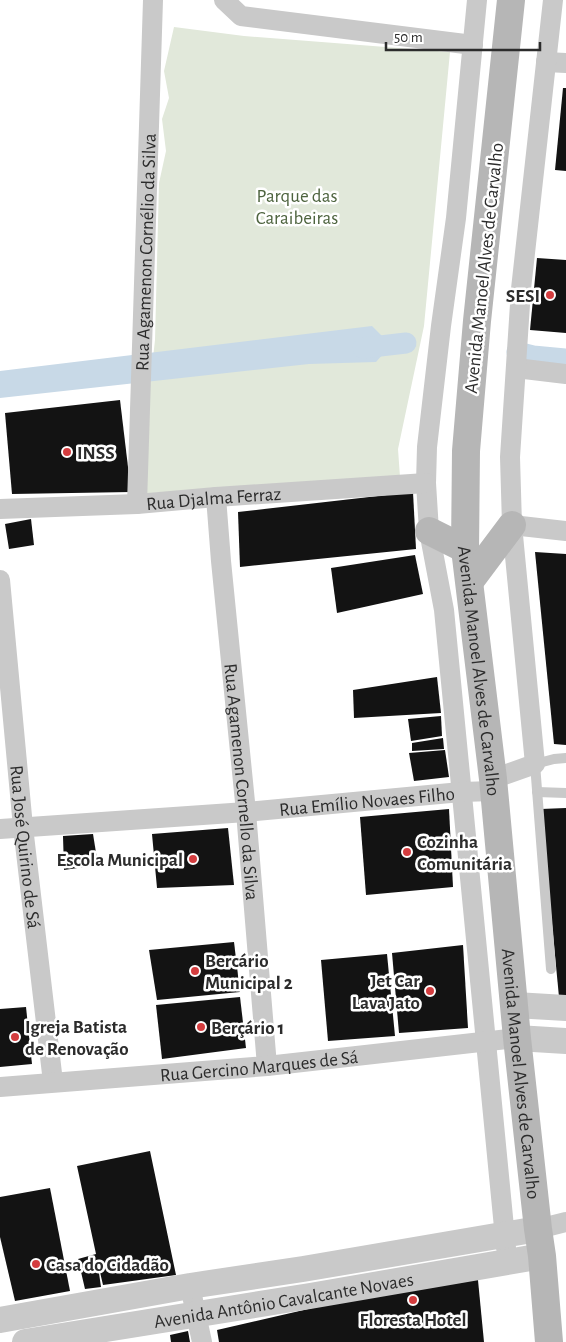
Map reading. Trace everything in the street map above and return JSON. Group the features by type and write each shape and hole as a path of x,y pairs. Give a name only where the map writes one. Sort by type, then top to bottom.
{"main road":[{"name":"Avenida Manoel Alves de Carvalho","path":"511,0 466,442 464,489 465,549 494,785 517,1038 542,1256 549,1342"},
{"path":"470,581 512,525"},
{"path":"429,531 465,549"}],"street":[{"name":"Rua Agamenon Cornélio da Silva","path":"137,504 153,0"},
{"path":"224,0 241,16 473,45"},
{"name":"Avenida Manoel Alves de Carvalho","path":"477,0 456,218 430,411 426,483 429,531 444,610 503,1236 508,1262"},
{"path":"535,764 512,525 510,442 522,289 556,62 553,0"},
{"path":"516,368 566,374"},
{"name":"Rua Djalma Ferraz","path":"0,510 137,504 426,483"},
{"name":"Rua Agamenon Cornello da Silva","path":"216,497 246,812 267,1066"},
{"path":"512,525 566,531"},
{"name":"Rua José Quirino de Sá","path":"0,580 23,827 53,1082"},
{"path":"444,610 472,608"},
{"name":"Rua Emílio Novaes Filho","path":"0,829 246,812 461,792 494,785 535,764"},
{"path":"515,1005 566,1008"},
{"path":"517,1038 566,1041"},
{"name":"Rua Gercino Marques de Sá","path":"0,1087 267,1066 517,1038"},
{"path":"0,1320 190,1286 303,1270 503,1236 566,1222"},
{"name":"Avenida Antônio Cavalcante Novaes","path":"25,1342 542,1256"},
{"path":"190,1286 202,1342"},
{"path":"69,1308 71,1335"}],"lane":[{"path":"551,969 535,764 566,758"},
{"path":"537,792 566,793"}],"green space":[{"name":"Parque das Caraibeiras","path":"174,27 244,36 450,52 424,326 398,449 400,477 138,494 155,340 159,183 166,151 162,119 169,98 164,71"}],"water":[{"path":"372,326 391,345 376,362 309,364 0,398 0,371"},
{"path":"535,350 566,353 566,364 534,361"}],"building":[{"path":"563,88 566,88 566,171 555,170"},
{"name":"SESI","path":"537,258 566,260 566,333 530,330"},
{"name":"INSS","path":"120,400 131,492 12,494 5,413"},
{"path":"413,492 416,549 240,567 238,512"},
{"path":"31,519 34,545 9,549 5,524"},
{"path":"535,552 566,554 566,745 554,744"},
{"path":"415,555 423,594 337,613 331,568"},
{"path":"437,677 441,713 354,718 353,690"},
{"path":"441,716 442,736 411,741 408,719"},
{"path":"443,738 444,749 412,751 412,743"},
{"path":"445,750 449,777 414,781 409,753"},
{"path":"566,808 566,997 559,997 541,809"},
{"name":"Cozinha Comunitária","path":"449,809 453,887 366,895 360,817"},
{"name":"Escola Municipal","path":"228,828 234,885 157,888 152,834"},
{"path":"93,834 98,865 64,870 63,836"},
{"name":"Bercário Municipal 2","path":"234,942 240,992 157,1000 149,950"},
{"name":"Jet Car Lava Jato","path":"463,945 468,1028 399,1033 392,953"},
{"path":"387,954 395,1036 328,1041 321,960"},
{"name":"Berçário 1","path":"240,997 246,1048 162,1059 156,1005"},
{"name":"Igreja Batista de Renovação","path":"26,1007 32,1064 0,1067 0,1009"},
{"path":"150,1151 176,1275 103,1285 97,1259 101,1287 85,1289 78,1259 96,1254 77,1166"},
{"name":"Casa do Cidadão","path":"50,1188 70,1291 15,1301 0,1237 0,1197"},
{"name":"Floresta Hotel","path":"477,1270 484,1342 219,1342 217,1330"},
{"path":"188,1331 190,1342 171,1342 170,1335"}],"waterway":[{"path":"363,348 406,343"},
{"path":"517,352 533,356 566,359"}],"place":[{"name":"SESI","path":"550,295"},
{"name":"INSS","path":"67,452"},
{"name":"Cozinha Comunitária","path":"407,852"},
{"name":"Escola Municipal","path":"193,859"},
{"name":"Bercário Municipal 2","path":"195,971"},
{"name":"Jet Car Lava Jato","path":"430,991"},
{"name":"Berçário 1","path":"201,1027"},
{"name":"Igreja Batista de Renovação","path":"15,1037"},
{"name":"Casa do Cidadão","path":"36,1264"},
{"name":"Floresta Hotel","path":"413,1300"}]}
